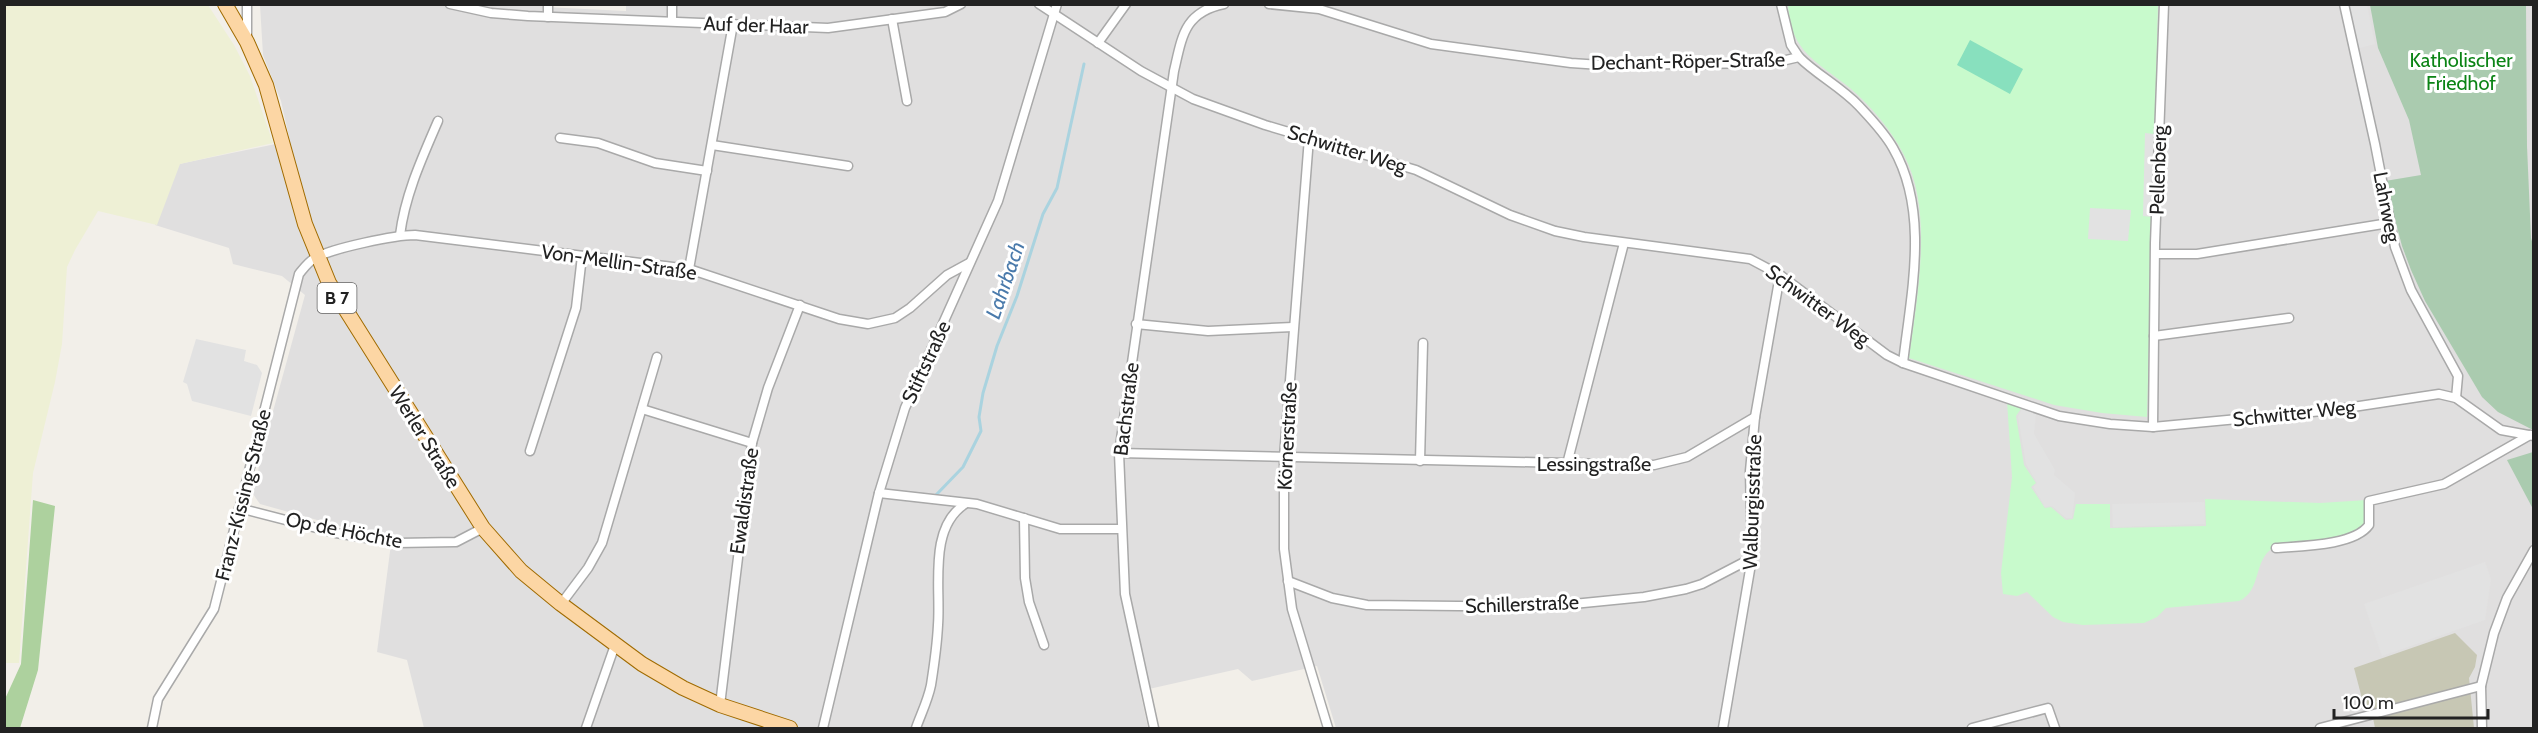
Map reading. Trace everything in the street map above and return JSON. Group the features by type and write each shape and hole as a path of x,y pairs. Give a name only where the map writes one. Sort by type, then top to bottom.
{"main road":[{"name":"Werler Straße","path":"225,4 247,42 272,103 301,213 317,257 347,315 483,528 521,571 615,645 660,676 720,705 790,729"}],"street":[{"path":"247,42 248,4"},
{"name":"Auf der Haar","path":"450,4 491,13 548,17 828,28 945,12 961,4"},
{"path":"548,4 548,17"},
{"path":"672,4 672,21"},
{"path":"1039,4 1055,15"},
{"name":"Stiftstraße","path":"823,729 879,493 905,408 1005,181 1057,4"},
{"path":"1098,43 1126,4"},
{"path":"1172,90 1174,71 1186,26 1194,17 1206,10 1224,4"},
{"name":"Dechant-Röper-Straße","path":"1269,4 1319,9 1431,44 1571,63 1601,65 1773,63 1798,57 1809,68 1843,91 1883,133 1907,181 1912,201 1915,245 1903,363"},
{"path":"1780,4 1791,45 1798,57"},
{"name":"Pellenberg","path":"2153,427 2164,4"},
{"name":"Lahrweg","path":"2344,4 2375,144 2389,222 2401,266 2411,290 2458,376 2456,398"},
{"name":"Schwitter Weg","path":"1055,15 1172,90 1264,125 1416,170 1530,222 1556,231 1624,243 1750,259 1780,275 1872,345 1903,363 2059,416 2110,424 2153,427 2333,410 2439,394 2456,398"},
{"path":"892,19 907,101"},
{"path":"689,269 733,24"},
{"name":"Bachstraße","path":"1154,729 1125,594 1119,453 1136,324 1172,90"},
{"path":"400,235 413,181 438,121"},
{"path":"560,138 598,143 655,163 707,171"},
{"name":"Körnerstraße","path":"1309,138 1284,457 1284,549 1292,609 1328,729"},
{"path":"712,145 848,166"},
{"path":"2156,254 2197,254 2389,222"},
{"name":"Von-Mellin-Straße","path":"317,257 400,235 689,269 856,324 880,323 895,318 910,308 946,274 969,264"},
{"path":"1567,464 1624,243"},
{"path":"530,451 576,308 582,256"},
{"name":"Franz-Kissing-Straße","path":"152,729 158,699 214,609 299,274 317,257"},
{"name":"Walburgisstraße","path":"1723,729 1752,558 1750,471 1755,417 1780,275"},
{"name":"Ewaldistraße","path":"720,705 752,443 768,388 800,305"},
{"path":"2154,336 2289,318"},
{"path":"1136,324 1208,331 1293,327"},
{"path":"1420,461 1423,343"},
{"path":"561,604 588,568 602,543 657,357"},
{"path":"2456,398 2501,430 2532,435"},
{"path":"642,409 752,443"},
{"name":"Lessingstraße","path":"1119,453 1636,466 1669,463 1705,448 1755,417"},
{"path":"2276,548 2325,543 2357,536 2369,525 2369,501 2444,484 2532,435"},
{"path":"879,493 977,504 1060,529 1121,528"},
{"path":"916,729 931,686 938,625 939,562 942,539 955,511 965,504"},
{"name":"Op de Höchte","path":"239,508 336,533 397,543 456,542 483,528"},
{"path":"1024,518 1025,578 1029,602 1044,645"},
{"path":"2482,729 2481,686 2494,633 2507,598 2534,550"},
{"name":"Schillerstraße","path":"1288,581 1332,598 1367,605 1542,607 1644,597 1686,589 1702,584 1752,558"},
{"path":"585,729 615,645"},
{"path":"2320,729 2481,686"},
{"path":"1972,729 2048,708 2055,729"}],"shaded area":[{"path":"5,4 208,5 234,45 250,76 273,143 180,164 157,225 98,211 75,250 67,267 62,344 55,382 33,473 19,663 5,663"},
{"path":"544,4 544,7 626,11 626,4 2533,5 2533,728 1336,728 1317,666 1252,681 1238,669 1140,691 1148,728 424,728 407,660 377,652 392,536 360,532 260,504 253,494 264,444 305,295 282,276 233,264 229,248 155,225 179,164 290,141 281,101 263,55 260,5"},
{"path":"2347,5 2367,5 2375,44 2356,49"},
{"path":"2145,133 2154,134 2152,217 2143,216"},
{"path":"2090,208 2131,210 2128,241 2088,239"},
{"path":"196,339 246,350 244,361 257,365 262,373 251,416 192,401 187,384 183,382"},
{"path":"2022,409 2036,413 2034,434 2055,470 2054,475 2075,493 2072,518 2066,518 2052,506 2045,507 2033,487 2037,483 2026,464 2018,417"},
{"path":"2204,502 2205,524 2113,527 2112,504"},
{"path":"2485,562 2491,579 2485,620 2382,656 2364,604"},
{"path":"2455,633 2477,655 2475,667 2469,678 2474,728 2375,728 2371,708 2365,710 2354,668"}],"green space":[{"path":"1788,5 2158,5 2147,417 2054,405 1909,358 1921,255 1919,202 1913,178 1899,146 1873,111 1850,88 1817,63 1800,45 1790,21"},
{"name":"Katholischer Friedhof","path":"2370,5 2526,5 2527,146 2531,238 2534,249 2533,430 2498,412 2482,397 2425,301 2411,270 2402,246 2385,181 2421,175 2409,120 2378,48"},
{"path":"1970,40 2023,69 2010,94 1957,65"},
{"path":"2007,401 2023,406 2016,416 2024,465 2036,483 2031,487 2045,508 2051,507 2066,520 2073,519 2076,504 2110,504 2110,528 2206,526 2205,499 2320,503 2367,500 2367,525 2340,540 2290,543 2273,548 2262,560 2251,590 2239,601 2166,608 2157,617 2144,623 2083,625 2063,622 2053,617 2027,592 2017,596 2003,594 2001,573 2012,477"},
{"path":"2534,452 2533,509 2507,460"},
{"path":"33,500 55,506 38,670 20,728 5,728 5,699 21,664"}],"waterway":[{"name":"Lahrbach","path":"936,495 963,467 981,431 979,417 983,393 1043,214 1057,188 1084,64"}]}
